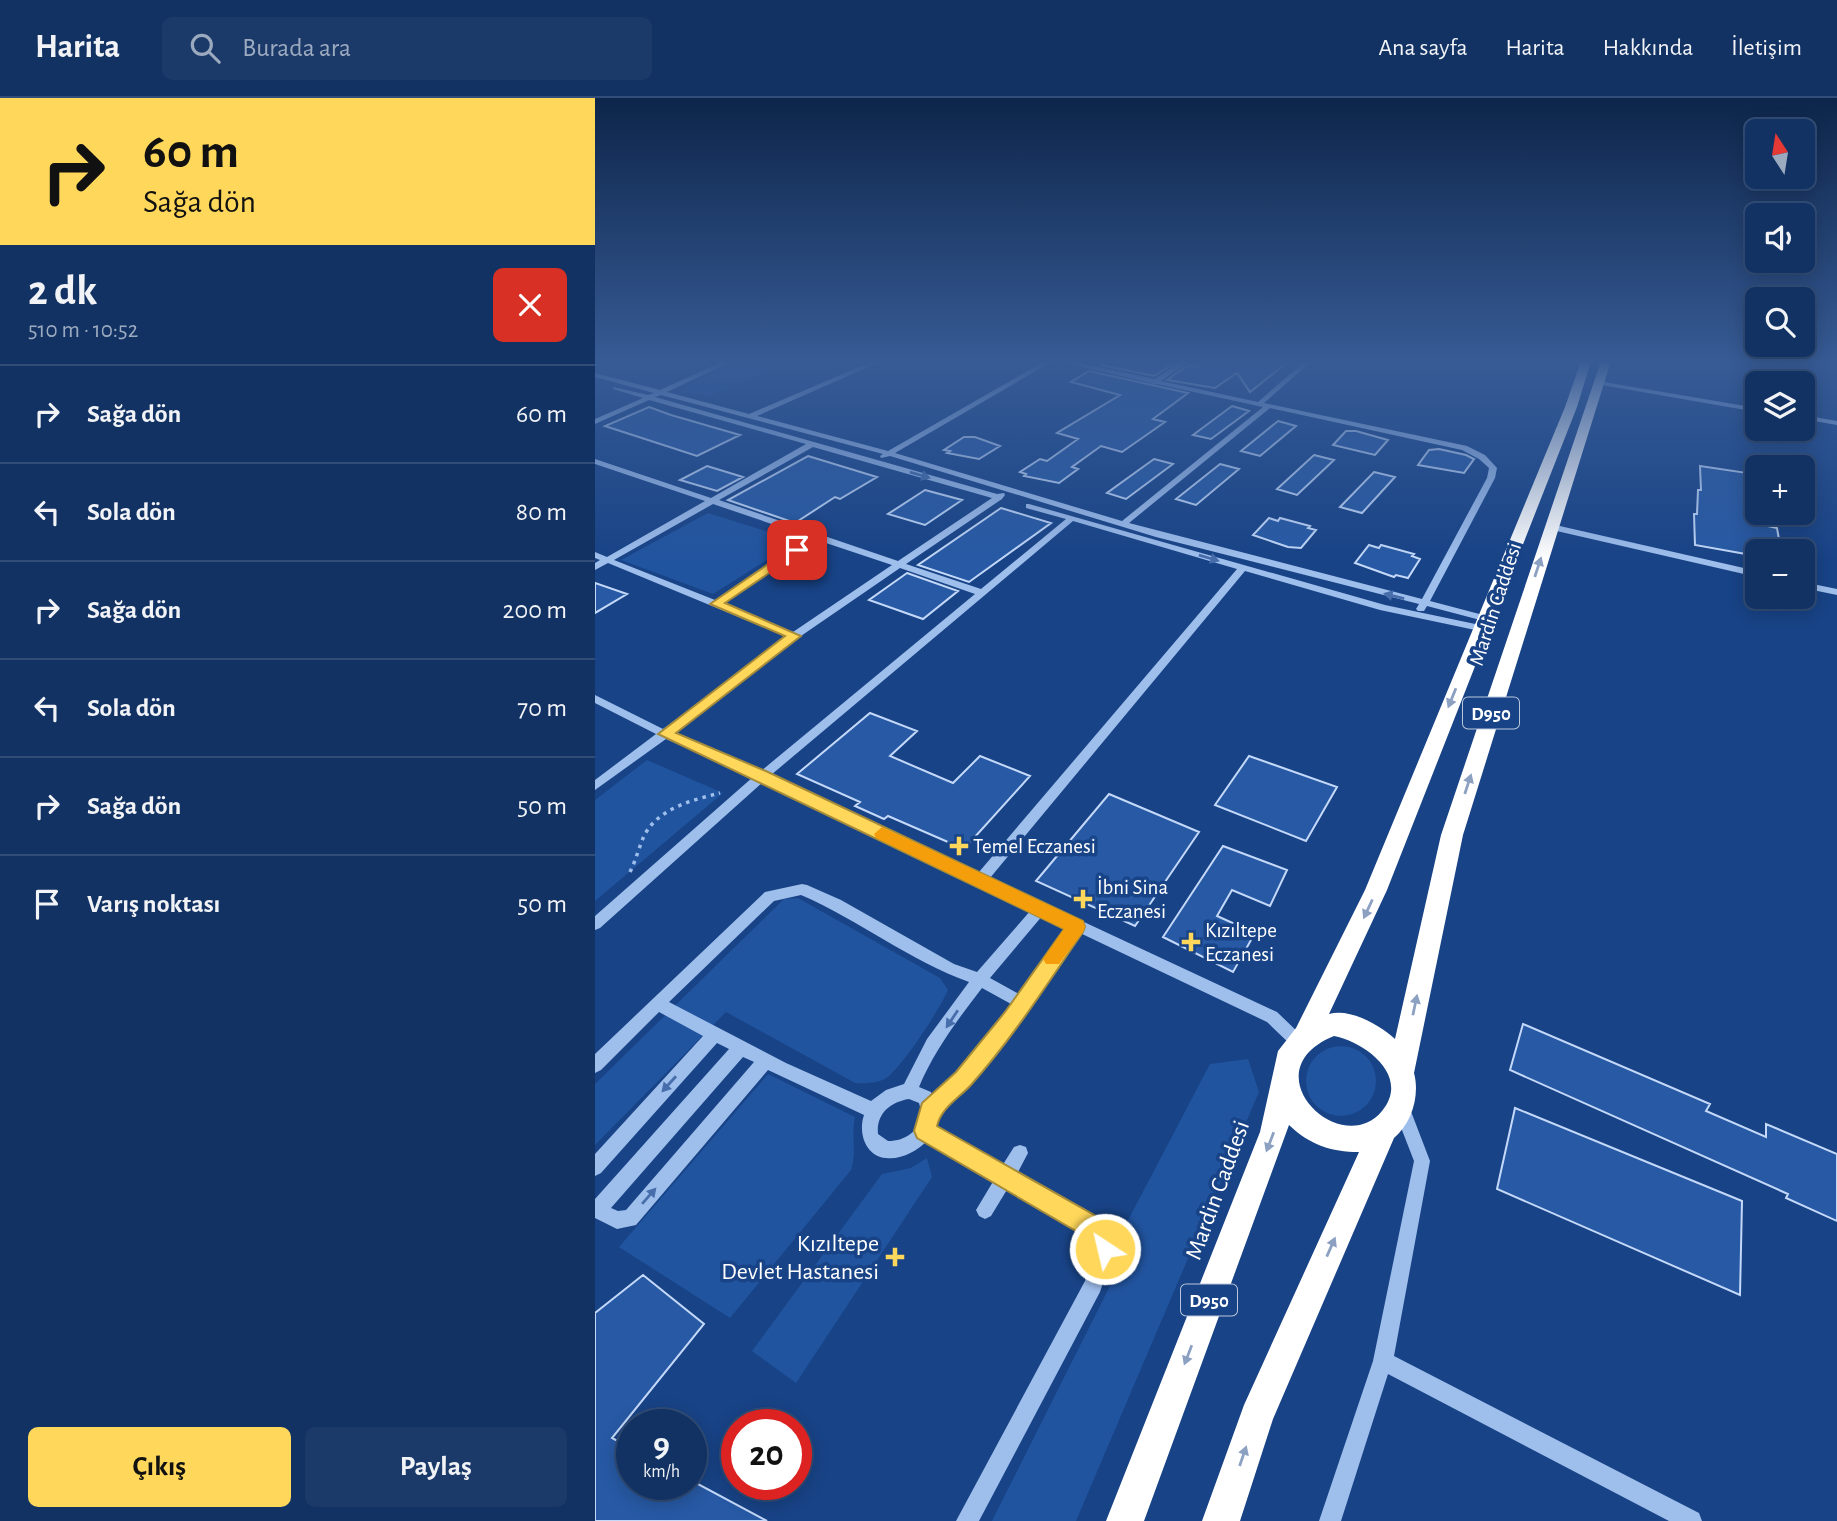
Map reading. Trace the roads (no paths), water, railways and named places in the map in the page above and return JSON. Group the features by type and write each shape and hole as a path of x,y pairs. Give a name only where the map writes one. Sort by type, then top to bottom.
{"highway":[{"name":"Mardin Caddesi","path":"1125,1521 1274,1132 1287,1057 1302,1037 1376,890 1563,427"},
{"name":"Mardin Caddesi","path":"1221,1521 1257,1417 1403,1089 1401,1072 1452,835 1584,427"},
{"path":"1302,1037 1334,1024 1367,1031 1394,1056 1401,1072"},
{"path":"1284,1076 1287,1095 1297,1113 1312,1128 1331,1137 1351,1140 1371,1136 1392,1117"}],"street":[{"path":"762,427 875,462 1123,524 1424,604 1482,623"},
{"path":"793,427 889,453 1071,519 1243,568 1418,616 1482,623"},
{"path":"875,462 934,427"},
{"path":"1123,524 1242,427"},
{"path":"1366,427 1464,449 1482,457 1493,468 1491,478 1418,616"},
{"path":"595,567 814,443"},
{"path":"595,461 983,593"},
{"path":"595,786 795,636 1003,494"},
{"path":"595,925 762,776 1071,519"},
{"path":"1551,527 1745,571"},
{"path":"716,604 817,536"},
{"path":"595,555 795,636"},
{"path":"979,881 1243,568"},
{"path":"1815,588 1837,593"},
{"path":"595,699 1272,1017 1302,1037"},
{"path":"595,1065 771,896 788,890 803,889 836,904 949,969 980,980 1023,1003"},
{"path":"909,1091 934,1046 980,980 1040,908"},
{"path":"929,1111 963,1079 1023,1003 1076,927"},
{"path":"659,1004 766,1060 874,1111"},
{"path":"741,1047 596,1209 617,1220 630,1219 766,1060"},
{"path":"1331,1521 1383,1360 1422,1161 1392,1117"},
{"path":"925,1131 1102,1233 1105,1249 1093,1285 967,1521"},
{"path":"985,1210 1020,1153"},
{"path":"1383,1360 1691,1521"}],"lane":[{"path":"595,1167 715,1034"},
{"path":"909,1091 925,1098 929,1111 925,1131 905,1148 885,1150 876,1146 868,1130 874,1111 890,1096 909,1091"}],"place":[{"name":"Temel Eczanesi","path":"959,846"},
{"name":"İbni Sina Eczanesi","path":"1083,899"},
{"name":"Kızıltepe Eczanesi","path":"1191,942"},
{"name":"Kızıltepe Devlet Hastanesi","path":"895,1257"}]}
